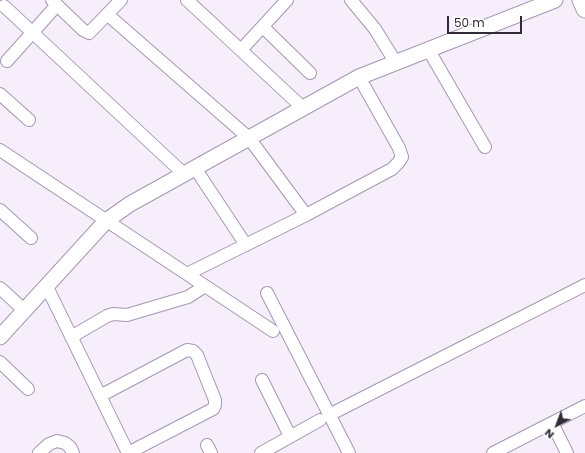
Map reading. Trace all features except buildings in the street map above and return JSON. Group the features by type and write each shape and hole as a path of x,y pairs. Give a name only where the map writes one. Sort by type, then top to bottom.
{"main road":[{"path":"581,0 585,9"}],"street":[{"path":"7,61 32,33 54,2 83,30 89,33 121,0"},
{"path":"187,0 303,108"},
{"path":"241,50 287,0"},
{"path":"351,0 375,29 396,62"},
{"path":"0,336 106,221 130,204 360,77 555,0"},
{"path":"4,6 32,33 189,171 246,244"},
{"path":"108,15 249,138 306,215"},
{"path":"263,27 310,73"},
{"path":"428,49 485,147"},
{"path":"187,274 306,215 392,169 402,157 399,148 360,77"},
{"path":"0,94 29,120"},
{"path":"0,150 273,331"},
{"path":"0,210 31,238"},
{"path":"46,285 71,337 128,453 213,409 215,404 215,400 197,355 193,351 188,350 100,396"},
{"path":"260,453 290,436 585,285"},
{"path":"71,337 107,316 113,314 127,315 188,297 205,286"},
{"path":"0,288 24,310"},
{"path":"267,293 325,418 349,453"},
{"path":"0,362 28,389"},
{"path":"262,380 290,436"},
{"path":"493,453 585,406"},
{"path":"552,423 567,453"},
{"path":"39,453 49,444 57,441 65,443 74,453"}]}
